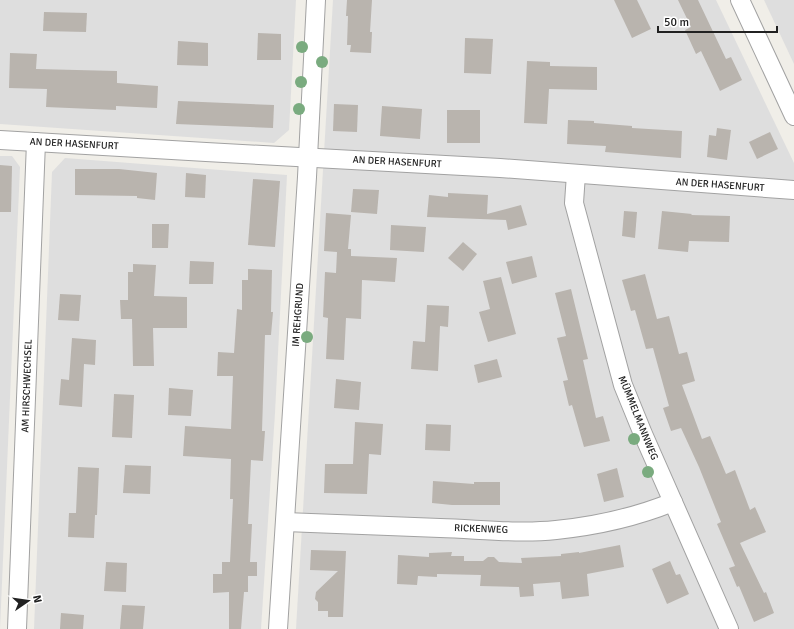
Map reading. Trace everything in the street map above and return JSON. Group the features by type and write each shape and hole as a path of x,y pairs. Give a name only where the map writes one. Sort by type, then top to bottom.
{"street":[{"name":"IM REHGRUND","path":"278,629 316,0"},
{"path":"740,0 794,116"},
{"name":"AN DER HASENFURT","path":"0,140 493,167 794,190"},
{"name":"AM HIRSCHWECHSEL","path":"17,629 36,142"},
{"name":"MÜMMELMANNWEG","path":"576,174 574,203 623,385 729,629"},
{"name":"RICKENWEG","path":"285,522 504,530 554,530 620,520 652,511 673,502"}],"shaded area":[{"path":"0,0 296,0 289,130 274,143 0,124"},
{"path":"333,0 716,0 794,163 794,629 296,629"},
{"path":"764,0 794,0 794,64"},
{"path":"0,156 12,156 20,167 0,629"},
{"path":"65,158 287,175 275,413 261,629 34,629 52,172"}],"building":[{"path":"347,0 372,0 370,32 372,32 371,53 350,52 351,45 347,45"},
{"path":"614,0 637,0 651,29 632,38"},
{"path":"678,0 698,0 726,59 731,57 742,80 720,91 701,51 696,54 685,30 691,27"},
{"path":"44,12 87,13 86,32 43,31"},
{"path":"258,33 281,34 281,60 257,60"},
{"path":"465,38 493,39 491,74 464,73"},
{"path":"178,41 208,43 208,66 177,65"},
{"path":"10,53 37,54 36,69 117,71 117,83 158,86 157,108 116,106 116,110 46,107 47,89 9,88"},
{"path":"527,61 550,62 550,66 597,67 597,90 549,89 547,124 524,123"},
{"path":"178,101 274,105 273,128 176,124"},
{"path":"334,104 358,105 357,132 333,131"},
{"path":"382,106 422,109 420,139 380,136"},
{"path":"447,110 480,110 480,143 447,143"},
{"path":"568,120 594,121 594,123 632,126 632,128 682,131 681,158 605,152 606,146 567,144"},
{"path":"717,128 731,130 727,160 707,157 709,135 716,136"},
{"path":"770,132 778,149 757,159 749,142"},
{"path":"0,165 12,166 11,212 0,212"},
{"path":"75,169 119,169 157,173 155,200 137,198 137,196 75,195"},
{"path":"186,173 206,175 205,198 185,197"},
{"path":"253,179 280,181 275,247 248,245"},
{"path":"353,189 379,190 377,214 351,212"},
{"path":"448,193 488,195 487,214 521,205 527,225 508,230 506,220 427,217 429,195 448,197"},
{"path":"624,211 637,212 635,238 622,236"},
{"path":"662,211 692,214 691,215 730,216 729,242 689,241 688,252 658,249"},
{"path":"326,213 351,215 348,249 351,249 351,256 397,258 395,282 362,280 361,319 346,318 344,360 326,359 328,318 323,317 325,272 336,273 337,252 324,251"},
{"path":"152,224 169,224 168,248 152,248"},
{"path":"391,225 426,227 424,252 390,250"},
{"path":"463,242 477,254 463,271 448,258"},
{"path":"532,256 537,277 512,284 506,262"},
{"path":"190,261 214,262 213,284 189,284"},
{"path":"133,264 156,265 154,296 187,297 187,328 153,328 154,366 133,366 132,319 121,319 120,300 128,300 128,272 133,272"},
{"path":"248,269 272,270 271,312 273,312 271,335 265,335 262,431 265,431 263,461 251,460 248,524 252,524 250,562 257,562 257,576 248,576 248,592 244,592 241,629 229,629 229,592 213,593 213,574 222,574 222,562 230,562 233,499 230,499 231,459 183,456 185,426 231,429 233,376 217,376 218,352 234,353 237,309 242,310 242,280 248,280"},
{"path":"645,274 657,319 669,316 679,354 687,352 695,381 682,385 702,439 710,436 726,474 735,470 750,510 755,507 766,532 740,543 764,593 766,592 774,613 754,622 739,586 737,587 729,568 735,566 717,524 721,522 699,467 681,428 671,431 663,408 669,406 653,348 646,349 635,310 631,311 622,280"},
{"path":"501,277 516,334 488,342 479,312 490,309 483,281"},
{"path":"571,289 588,359 583,360 596,418 603,416 610,441 584,447 572,405 569,406 563,381 568,380 557,338 566,336 555,293"},
{"path":"60,294 81,295 79,321 58,320"},
{"path":"427,305 449,306 448,327 440,326 438,371 411,369 413,341 425,342"},
{"path":"72,338 96,340 95,365 84,364 82,407 59,405 61,379 69,380"},
{"path":"497,359 502,377 478,383 474,365"},
{"path":"336,379 361,382 359,410 334,408"},
{"path":"169,388 193,390 191,416 168,415"},
{"path":"114,394 134,395 132,438 112,437"},
{"path":"355,422 383,424 381,455 369,454 367,494 324,493 325,464 353,464"},
{"path":"426,424 451,425 450,451 425,450"},
{"path":"125,465 151,466 150,494 123,493"},
{"path":"78,467 99,468 97,515 95,515 94,538 68,537 69,513 76,513"},
{"path":"617,468 624,497 604,502 597,474"},
{"path":"433,481 474,484 474,482 500,482 500,505 452,505 432,503"},
{"path":"620,545 624,567 587,574 589,596 562,599 560,582 533,584 534,596 520,597 519,587 480,586 481,575 437,574 437,577 418,576 417,585 397,584 398,555 429,557 429,553 452,552 451,556 464,556 464,561 483,561 488,557 494,557 499,562 522,563 521,558 561,556 561,554 579,553"},
{"path":"311,550 346,551 343,617 328,617 328,611 318,611 318,602 315,599 316,592 338,571 310,570"},
{"path":"670,561 676,575 680,574 689,594 667,604 652,569"},
{"path":"106,562 127,563 126,592 104,591"},
{"path":"122,605 145,606 143,629 120,629"},
{"path":"61,613 84,615 83,629 60,629"}]}
